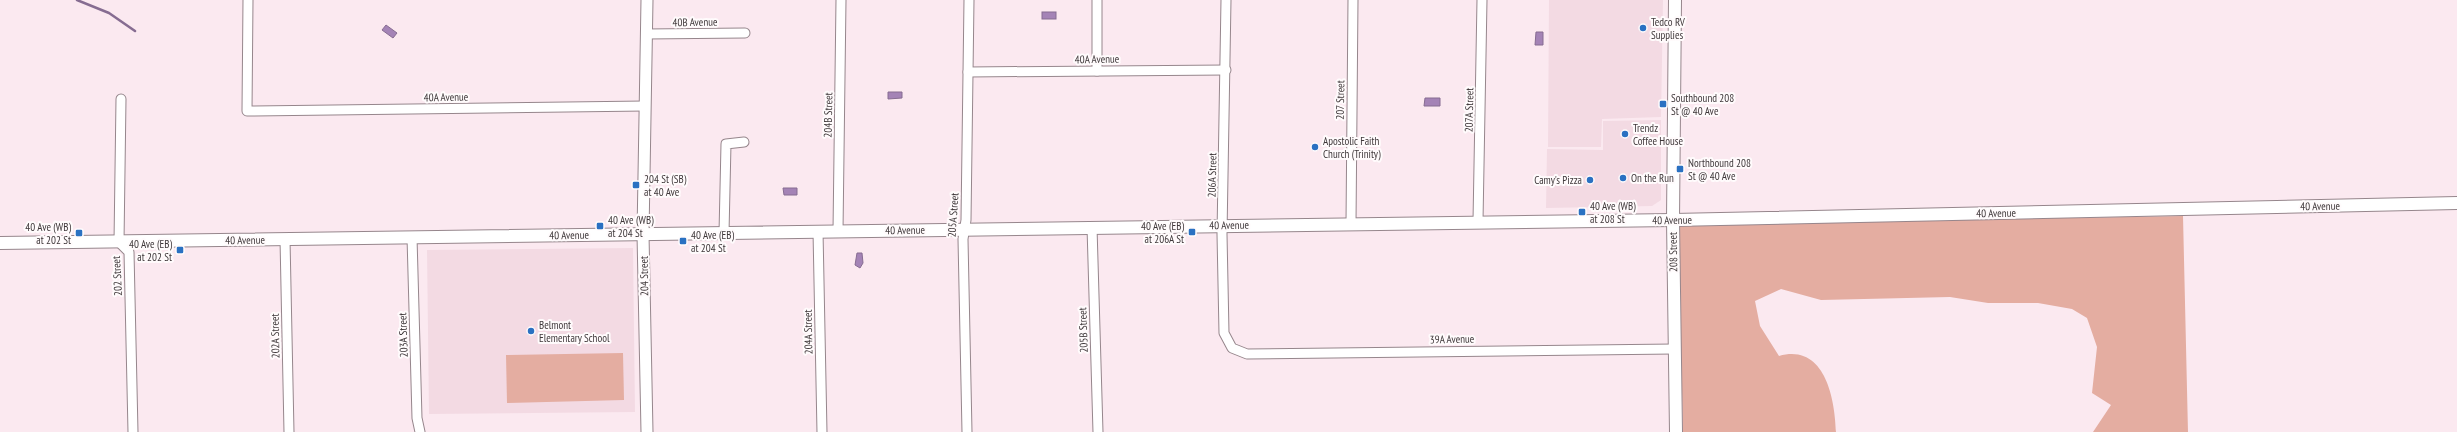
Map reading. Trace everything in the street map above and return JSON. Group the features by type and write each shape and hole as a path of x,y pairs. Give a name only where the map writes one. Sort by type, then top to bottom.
{"main road":[{"name":"208 Street","path":"1675,0 1672,220 1676,432"},
{"name":"40 Avenue","path":"0,244 1351,223 1672,220 2457,203"}],"street":[{"name":"40A Avenue","path":"248,0 247,112 645,106"},
{"name":"204 Street","path":"647,0 643,234 647,432"},
{"name":"204B Street","path":"838,231 841,0"},
{"name":"205A Street","path":"967,432 963,239 966,229 969,0"},
{"path":"1097,0 1097,71"},
{"name":"206A Street","path":"1226,0 1223,226 1224,333 1232,348"},
{"name":"207 Street","path":"1351,223 1353,0"},
{"name":"207A Street","path":"1478,222 1482,0"},
{"name":"40B Avenue","path":"646,34 745,33"},
{"name":"40A Avenue","path":"968,72 1226,70"},
{"name":"202 Street","path":"121,99 119,242 129,252 133,432"},
{"path":"724,233 726,144 744,142"},
{"name":"205B Street","path":"1092,227 1098,432"},
{"name":"204A Street","path":"818,231 822,432"},
{"name":"203A Street","path":"412,237 417,418 420,432"},
{"name":"202A Street","path":"285,239 289,432"},
{"name":"39A Avenue","path":"1232,348 1247,354 1674,349"}],"shaded area":[{"path":"1549,0 1663,0 1661,117 1602,119 1601,147 1548,147"},
{"path":"1042,12 1056,12 1056,19 1042,19"},
{"path":"386,25 397,33 393,38 382,30"},
{"path":"1536,32 1543,32 1543,45 1535,45"},
{"path":"888,92 902,92 902,98 888,99"},
{"path":"1425,98 1440,98 1440,106 1424,106"},
{"path":"1661,120 1661,200 1652,206 1546,208 1547,149 1603,150 1603,121"},
{"path":"783,188 797,188 797,195 784,195"},
{"path":"2183,216 2188,432 2093,432 2111,405 2092,393 2097,347 2087,318 2072,309 2038,303 1988,303 1950,297 1821,300 1781,289 1755,301 1760,326 1779,356 1795,354 1807,358 1817,366 1830,390 1836,432 1683,432 1678,224"},
{"name":"Belmont Elementary School","path":"633,248 635,412 429,414 427,250"},
{"path":"857,253 862,253 863,263 860,268 855,265"},
{"path":"623,353 624,400 507,403 506,355"}],"waterway":[{"path":"77,0 109,13 135,31"}],"place":[{"name":"Tedco RV Supplies","path":"1643,28"},
{"name":"Southbound 208 St @ 40 Ave","path":"1663,104"},
{"name":"Trendz Coffee House","path":"1625,134"},
{"name":"Apostolic Faith Church (Trinity)","path":"1315,147"},
{"name":"Northbound 208 St @ 40 Ave","path":"1680,169"},
{"name":"On the Run","path":"1623,178"},
{"name":"Camy's Pizza","path":"1590,180"},
{"name":"204 St (SB) at 40 Ave","path":"636,185"},
{"name":"40 Ave (WB) at 208 St","path":"1582,212"},
{"name":"40 Ave (WB) at 204 St","path":"600,226"},
{"name":"40 Ave (EB) at 206A St","path":"1192,232"},
{"name":"40 Ave (WB) at 202 St","path":"79,233"},
{"name":"40 Ave (EB) at 204 St","path":"683,241"},
{"name":"40 Ave (EB) at 202 St","path":"180,250"},
{"name":"Belmont Elementary School","path":"531,331"}]}
